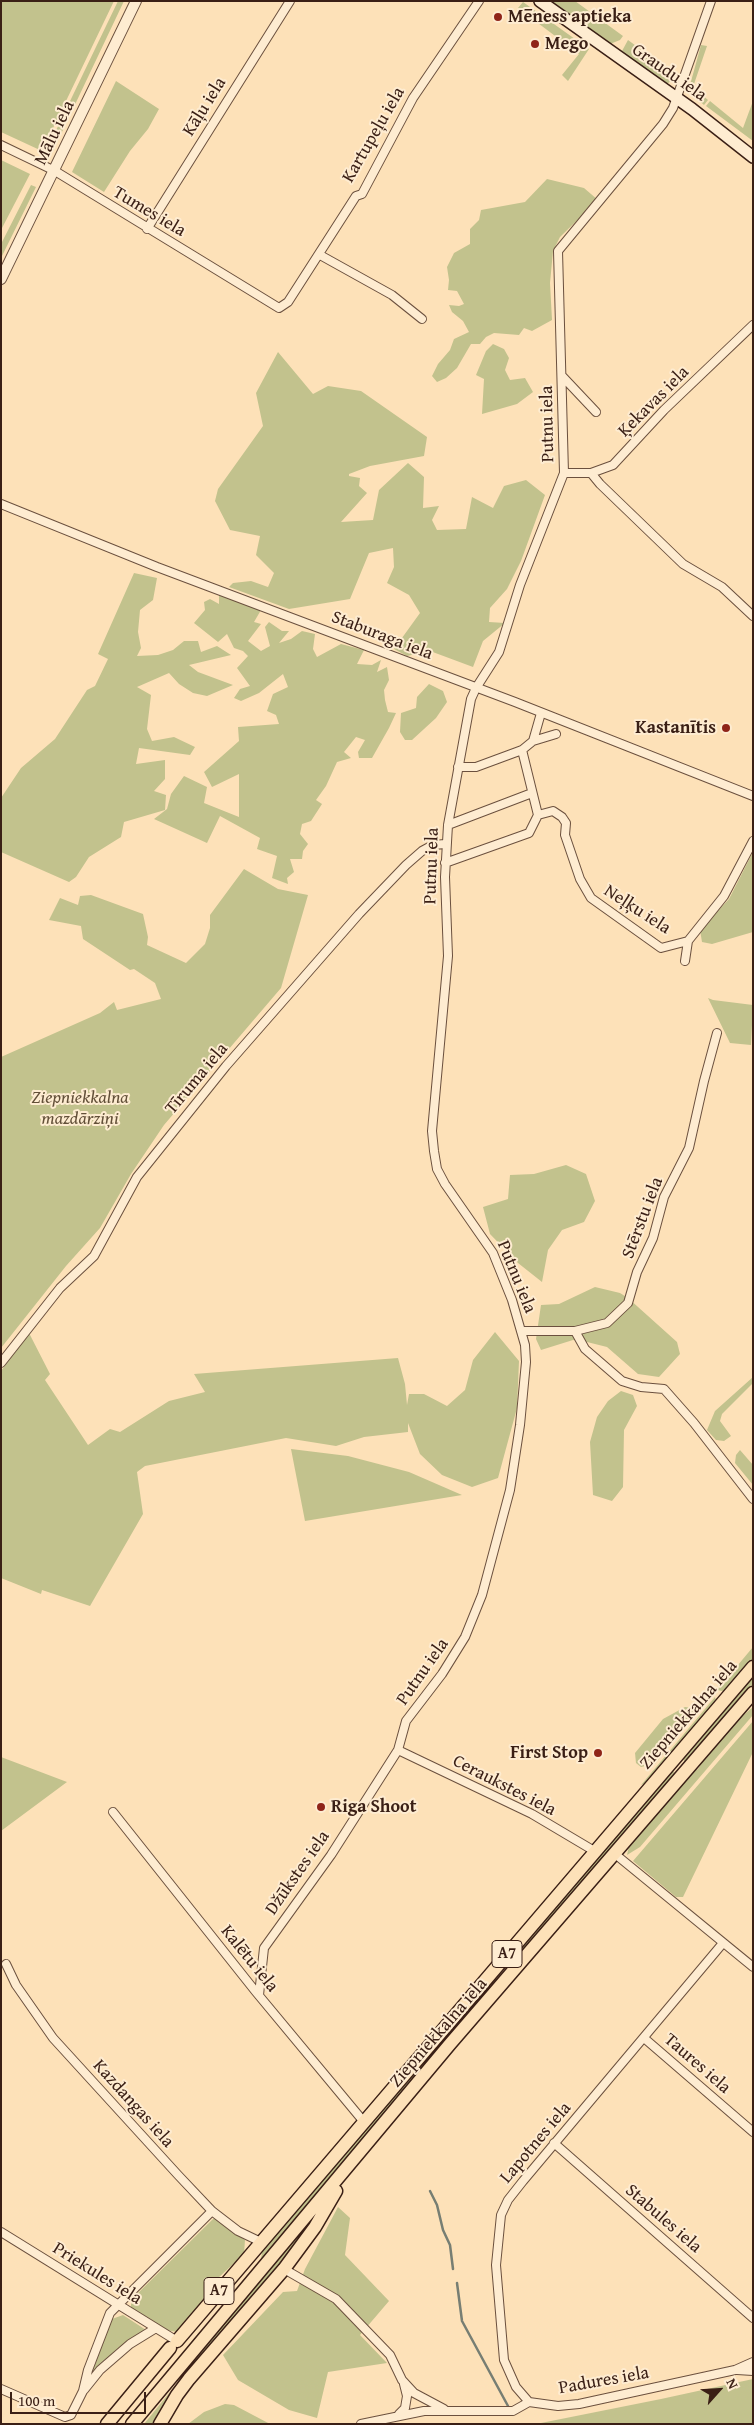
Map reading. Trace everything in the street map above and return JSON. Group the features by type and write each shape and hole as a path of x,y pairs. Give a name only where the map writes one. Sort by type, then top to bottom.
{"highway":[{"name":"Ziepniekkalna iela","path":"107,2424 753,1667"},
{"name":"Ziepniekkalna iela","path":"132,2424 450,2044 753,1693"},
{"path":"676,1757 678,1766 687,1769"},
{"path":"160,2424 189,2379 284,2269 315,2227 351,2164"},
{"name":"Ziepniekkalna iela","path":"249,2283 261,2242"}],"main road":[{"name":"Graudu iela","path":"540,1 677,99 753,157"}],"street":[{"name":"Mālu iela","path":"1,279 136,1"},
{"name":"Kāļu iela","path":"147,229 290,1"},
{"name":"Kartupeļu iela","path":"279,308 288,302 320,255 356,196 362,194 413,98 480,1"},
{"name":"Putnu iela","path":"398,1750 406,1722 451,1660 465,1637 482,1595 505,1509 516,1458 526,1362 521,1331 512,1300 493,1253 445,1184 437,1169 434,1151 432,1131 448,956 446,844 458,767 471,699 499,652 520,585 564,472 558,251 663,124 677,99 711,1"},
{"name":"Tumes iela","path":"1,145 55,171 279,308"},
{"path":"320,255 392,294 422,319"},
{"name":"Ķekavas iela","path":"564,472 591,472 613,464 664,410 753,325"},
{"path":"562,376 596,412"},
{"path":"591,472 600,484 683,564 722,587 753,616"},
{"name":"Staburaga iela","path":"1,504 157,567 753,796"},
{"path":"533,741 541,713"},
{"path":"458,767 476,767 522,750 533,741 556,734"},
{"path":"445,863 529,833 538,814 522,750"},
{"path":"448,825 532,793"},
{"name":"Neļķu iela","path":"538,814 553,810 566,823 566,835 580,879 591,898 661,948 688,941"},
{"path":"685,961 688,941 724,896 753,840"},
{"name":"Tīruma iela","path":"1,1362 60,1288 94,1256 137,1177 226,1066 359,914 406,865 433,844 446,844"},
{"name":"Stērstu iela","path":"521,1331 576,1331 607,1324 628,1303 637,1272 653,1238 664,1197 691,1141 704,1081 718,1033"},
{"path":"576,1331 586,1349 622,1381 641,1387 664,1389 694,1423 753,1499"},
{"name":"Ceraukstes iela","path":"398,1750 532,1814 596,1852"},
{"name":"Džūkstes iela","path":"259,1995 264,1948 330,1855 398,1750"},
{"name":"Kalētu iela","path":"113,1812 259,1995 364,2122"},
{"path":"615,1854 753,1967"},
{"name":"Lapotnes iela","path":"529,2402 516,2387 504,2360 496,2265 501,2215 508,2200 554,2143 723,1943"},
{"name":"Kazdangas iela","path":"6,1964 16,1985 53,2038 212,2211 238,2231 261,2242"},
{"name":"Taures iela","path":"644,2038 753,2132"},
{"name":"Stabules iela","path":"554,2143 753,2318"},
{"path":"1,2389 65,2418 75,2410 110,2313 212,2211"},
{"name":"Priekules iela","path":"1,2232 156,2328 173,2345"},
{"path":"284,2269 303,2281 320,2288 353,2315 390,2355 402,2380 407,2396 405,2408 398,2415"},
{"path":"83,2391 100,2370 130,2344 156,2328"},
{"name":"Padures iela","path":"360,2424 424,2411 513,2411 529,2402 558,2406 578,2404 735,2370 753,2362"},
{"name":"Padures iela","path":"735,2370 753,2371"},
{"path":"402,2380 414,2393 447,2411"}],"green space":[{"path":"1,1 114,1 42,151 1,132"},
{"path":"118,1 124,1 53,151 49,145"},
{"path":"549,1 575,1 623,36 620,40 610,44"},
{"path":"523,2 589,49 568,81 562,75 579,54 518,8"},
{"path":"628,40 674,74 673,79 666,85 624,54 622,51"},
{"path":"701,45 707,46 693,87 708,100 704,105 692,94 690,85"},
{"path":"116,81 159,109 148,129 130,151 104,192 72,172"},
{"path":"710,101 743,128 753,101 753,141 706,106"},
{"path":"1,160 30,174 1,230"},
{"path":"547,179 584,188 598,200 560,237 553,251 550,283 552,320 532,331 524,328 519,335 494,333 486,337 480,344 471,344 457,368 446,378 437,382 432,376 438,364 450,350 454,339 469,332 463,321 452,312 449,305 459,306 464,304 457,291 448,290 447,267 454,253 470,244 470,229 479,220 481,210 525,202"},
{"path":"31,185 36,187 1,258 1,244"},
{"path":"493,344 504,349 509,358 505,370 510,380 525,378 533,392 517,404 482,414 484,379 476,375 486,351"},
{"path":"278,352 313,394 328,386 361,391 427,437 424,456 370,466 349,474 349,476 360,478 359,486 367,493 341,522 373,520 379,490 408,463 424,477 423,508 439,506 432,520 437,530 466,529 472,497 493,508 504,486 526,480 545,495 521,561 507,589 490,608 489,622 505,623 483,641 473,667 430,651 407,656 394,649 420,613 409,595 387,583 394,567 393,548 369,553 350,599 289,609 229,587 233,583 251,581 268,587 274,573 256,555 260,536 230,530 215,501 218,489 263,426 256,393"},
{"path":"134,573 157,578 153,600 140,610 138,632 141,648 137,656 158,655 173,650 184,641 198,641 201,652 217,646 231,655 189,665 198,672 233,685 207,696 193,693 179,684 169,673 137,687 151,695 147,729 152,741 174,737 195,747 190,755 139,748 136,764 165,760 165,779 154,791 166,795 165,810 124,822 121,837 89,857 76,877 69,882 1,852 1,798 21,768 55,739 87,690 95,686 108,659 98,654"},
{"path":"219,595 261,610 254,622 261,624 248,641 261,651 270,646 265,627 269,622 282,631 289,631 279,643 291,639 302,631 315,634 313,649 317,657 341,644 364,650 357,664 372,665 381,660 377,672 387,667 389,680 384,690 385,700 388,712 396,713 372,758 359,758 358,752 365,740 356,737 344,752 351,758 337,762 326,786 316,800 322,804 311,821 302,824 300,834 308,844 303,851 302,859 290,859 294,872 287,878 288,884 272,878 277,856 257,849 260,838 220,816 207,843 154,819 167,809 171,794 184,776 207,787 204,803 239,817 239,774 212,787 204,772 239,741 238,727 279,724 276,715 267,711 273,694 288,687 283,674 259,693 241,701 234,698 240,689 250,686 237,668 248,656 243,651 234,648 227,634 218,642 194,623 205,610 204,602 210,599 219,604"},
{"path":"429,684 443,691 447,702 436,718 412,740 405,740 400,732 401,713 416,708 417,697"},
{"path":"753,852 753,932 712,944 702,942 700,930 729,899"},
{"name":"Ziepniekkalna mazdārziņi","path":"244,869 278,889 308,895 281,988 164,1125 131,1174 100,1228 66,1266 1,1348 1,1057 100,1013 114,1002 117,1010 161,999 155,983 134,969 130,970 83,939 81,926 49,920 60,898 78,905 80,896 91,895 143,914 148,937 147,945 186,963 205,944 210,928 210,915"},
{"path":"708,998 753,1005 751,1045 730,1043"},
{"path":"566,1165 586,1174 595,1201 584,1222 562,1230 548,1250 542,1282 518,1263 490,1234 483,1207 508,1199 510,1175 534,1174"},
{"path":"595,1287 620,1293 628,1298 677,1342 680,1354 659,1377 638,1374 607,1347 587,1342 573,1340 541,1350 536,1339 541,1305 559,1304"},
{"path":"495,1332 519,1361 517,1408 498,1478 472,1487 442,1475 420,1454 408,1423 408,1432 364,1437 336,1446 286,1438 145,1466 137,1472 143,1514 90,1606 42,1590 41,1594 1,1578 1,1371 29,1333 50,1374 45,1380 88,1445 110,1429 120,1432 169,1401 205,1392 194,1374 398,1358 405,1384 407,1405 409,1394 424,1394 447,1406 465,1390 473,1360"},
{"path":"753,1377 753,1383 722,1414 720,1421 731,1436 724,1441 716,1440 707,1430 715,1411"},
{"path":"621,1391 633,1395 637,1406 624,1430 623,1487 612,1501 593,1495 590,1442 597,1417 608,1401"},
{"path":"291,1449 348,1456 409,1472 462,1495 305,1521"},
{"path":"740,1450 753,1465 753,1485 735,1463 736,1455"},
{"path":"753,1647 753,1661 727,1692 717,1690"},
{"path":"753,1676 753,1684 687,1761 684,1761 683,1758"},
{"path":"715,1697 716,1701 646,1783 641,1785"},
{"path":"685,1707 693,1708 693,1718 655,1764 641,1767 636,1763 635,1753 663,1719"},
{"path":"753,1707 753,1715 640,1847 627,1855 629,1846 691,1773 698,1769 705,1757 734,1723"},
{"path":"753,1721 753,1752 683,1897 676,1897 633,1861"},
{"path":"1,1757 67,1782 1,1831"},
{"path":"673,1771 675,1774 507,1970 504,1966 669,1773"},
{"path":"501,1971 495,1979 499,1982 261,2259 265,2246"},
{"path":"338,2207 350,2218 345,2255 389,2301 360,2335 387,2363 328,2372 317,2418 289,2410 238,2380 223,2355 283,2292 297,2291 305,2269"},
{"path":"315,2213 318,2215 302,2238 155,2424 144,2424 174,2387 207,2340"},
{"path":"213,2219 216,2219 245,2240 244,2254 217,2279 210,2293 177,2332 165,2330 131,2309 131,2300"},
{"path":"123,2315 146,2330 130,2340 90,2375 105,2332 112,2319"},
{"path":"753,2379 753,2424 536,2424 661,2399"},
{"path":"225,2404 234,2405 270,2424 188,2424 204,2412"}],"waterway":[{"path":"430,2191 437,2205 443,2230 450,2245 453,2269"},
{"path":"457,2283 462,2321 508,2406"}],"place":[{"name":"Mēness aptieka","path":"498,17"},
{"name":"Mego","path":"535,44"},
{"name":"Kastanītis","path":"726,728"},
{"name":"First Stop","path":"598,1753"},
{"name":"Riga Shoot","path":"321,1807"}]}
